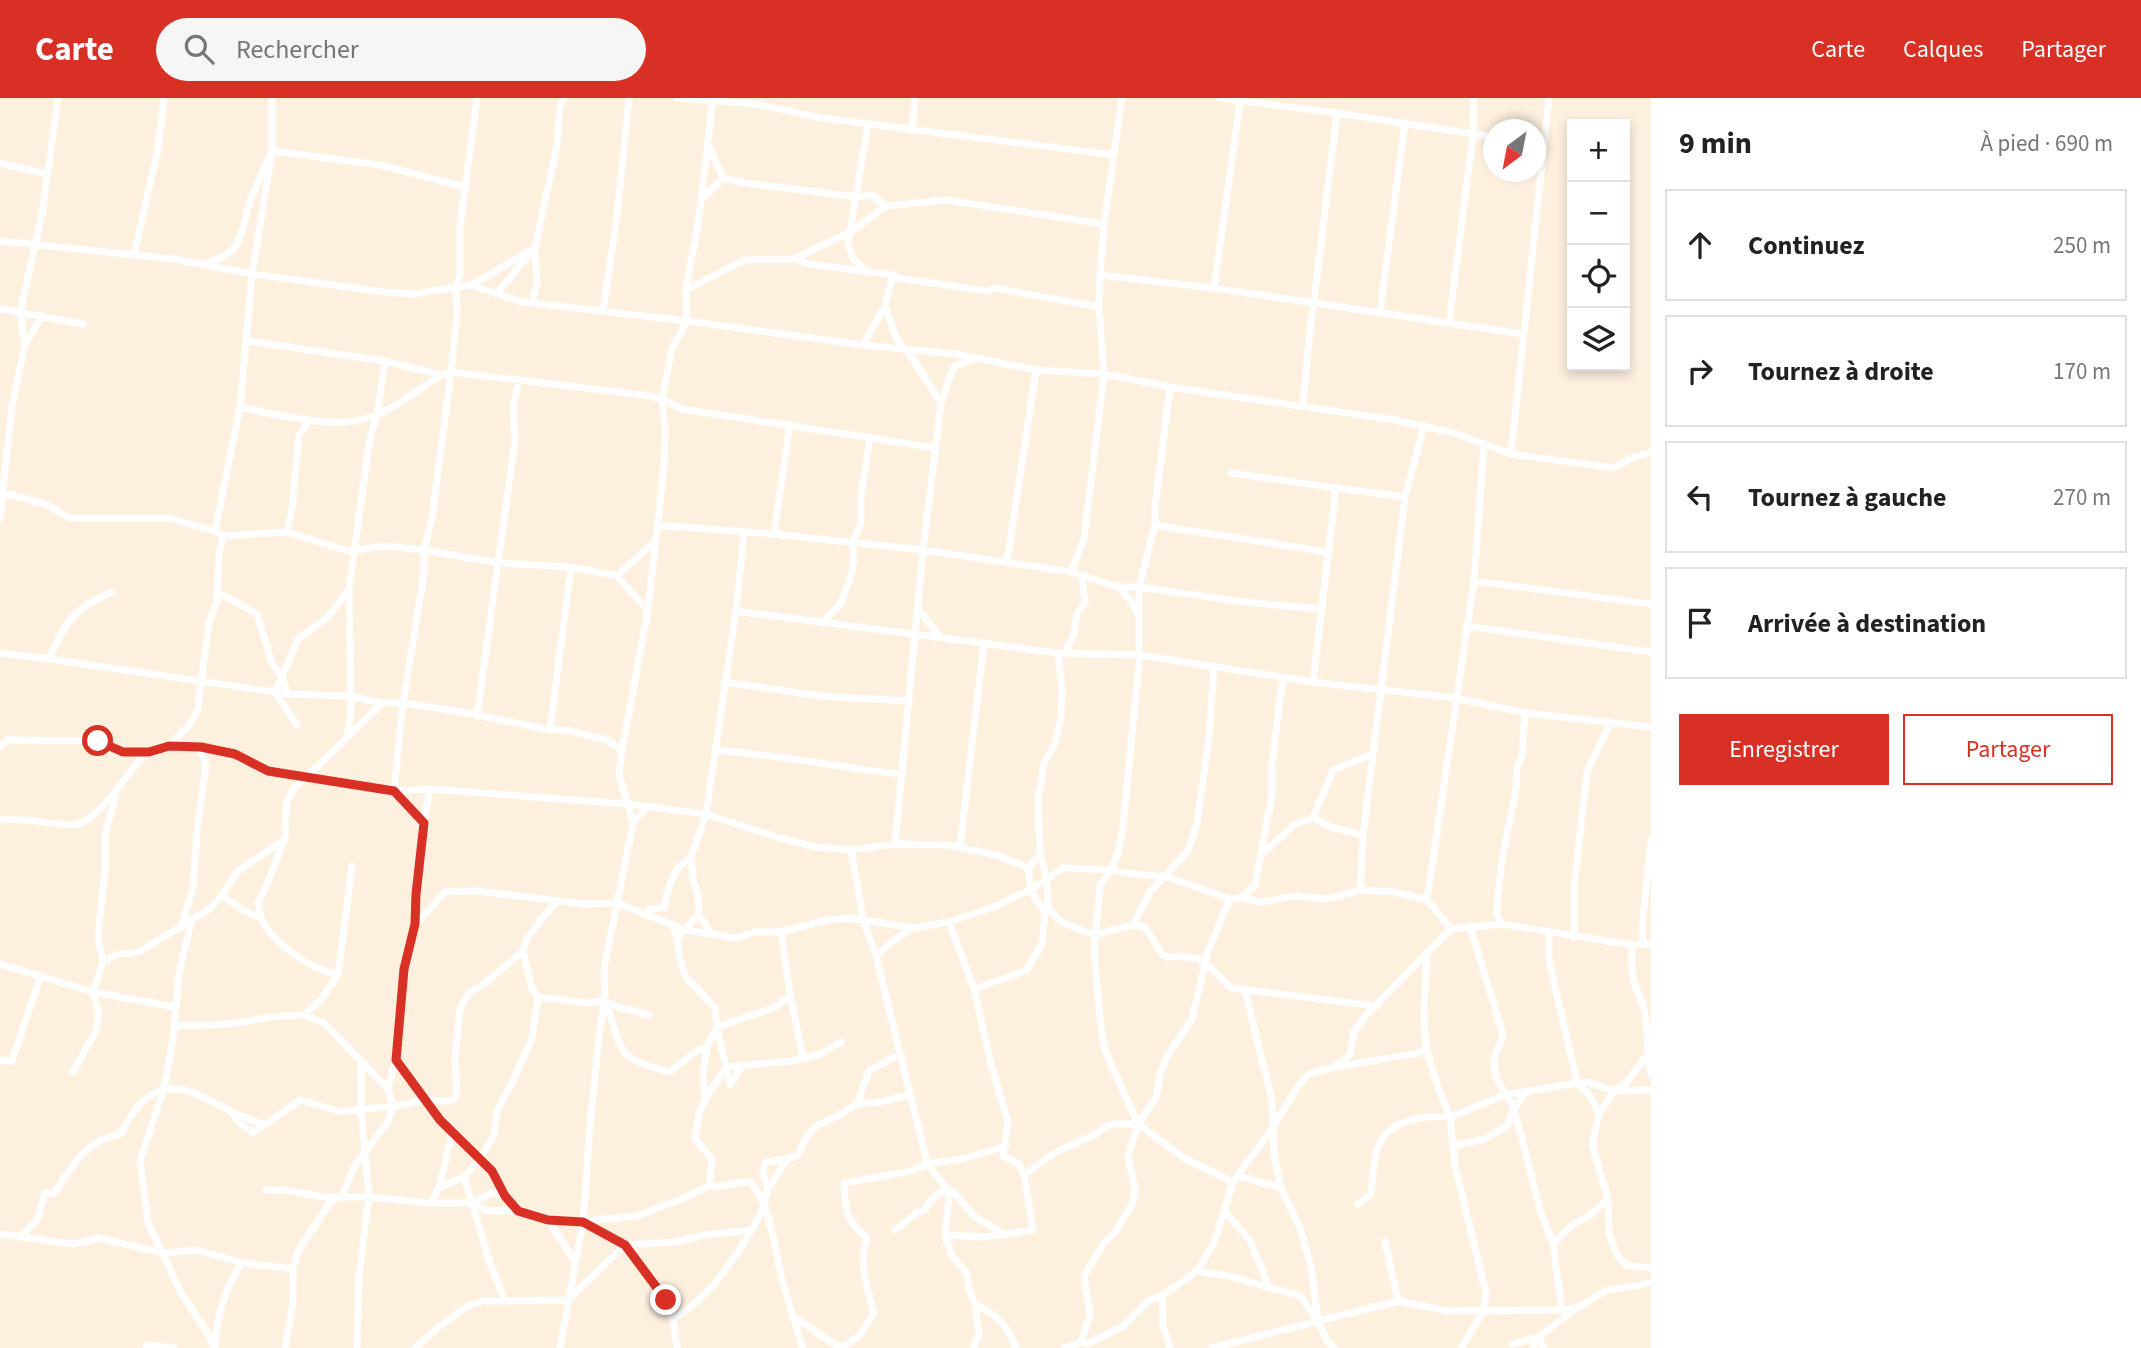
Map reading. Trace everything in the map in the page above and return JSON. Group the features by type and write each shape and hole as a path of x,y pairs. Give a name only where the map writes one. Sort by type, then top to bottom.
{"street":[{"path":"25,345 20,313 42,214 58,98"},
{"path":"134,254 158,149 164,98"},
{"path":"215,531 240,407 252,274 272,151 272,98"},
{"path":"424,823 394,791 402,703 424,574 424,550 432,518 451,372 457,314 456,287 460,275 460,226 477,98"},
{"path":"532,303 537,284 536,248 556,145 560,106 565,98"},
{"path":"603,311 617,216 629,98"},
{"path":"677,98 713,98 809,116 1114,155"},
{"path":"707,1046 670,1072 635,1062 623,1053 606,1001 604,969 633,822 619,775 648,610 664,467 665,429 662,399 672,349 687,321 686,290 701,201 713,98"},
{"path":"912,130 915,98"},
{"path":"1071,572 1084,539 1104,374 1099,307 1100,275 1104,224 1122,98"},
{"path":"1219,98 1240,102 1285,102 1483,136"},
{"path":"1449,323 1473,135 1474,98"},
{"path":"1544,119 1549,98"},
{"path":"1214,288 1240,102"},
{"path":"1303,405 1337,113"},
{"path":"1380,312 1405,123"},
{"path":"866,271 853,258 848,243 858,197 868,124"},
{"path":"708,144 723,178"},
{"path":"202,264 223,257 240,242 250,201 272,151"},
{"path":"272,151 380,165 465,187"},
{"path":"0,163 46,174"},
{"path":"723,178 858,197 873,195 886,205"},
{"path":"701,201 723,178"},
{"path":"1511,454 1535,182"},
{"path":"793,259 851,232 886,205 946,200 1104,224"},
{"path":"0,241 134,254 252,274 413,294 471,285 536,248"},
{"path":"497,293 536,248"},
{"path":"686,290 712,274 745,260 793,259 898,278 987,291 994,288 1099,307"},
{"path":"863,345 885,306 893,275"},
{"path":"1100,275 1214,288 1522,334"},
{"path":"471,285 532,303 975,358 1036,370 1104,374 1170,387 1303,405 1454,433 1511,454 1614,468 1629,459 1651,452"},
{"path":"885,306 897,340 911,356 941,403"},
{"path":"0,309 83,324"},
{"path":"0,518 8,430 25,345 42,316"},
{"path":"247,341 385,361 442,375"},
{"path":"895,844 923,550 941,403 953,369 975,358"},
{"path":"347,737 351,712 349,589 370,438 377,415 385,361"},
{"path":"1007,562 1036,370"},
{"path":"240,407 296,417 309,422 350,422 377,415 451,372 644,395 662,399 682,409 936,448"},
{"path":"477,716 514,440 513,406 519,380"},
{"path":"1170,387 1155,525 1139,587 1139,654 1127,802 1118,852 1111,870 1100,885 1094,935 1100,1018 1105,1051 1139,1124 1184,1158 1236,1179 1281,1188"},
{"path":"287,532 292,509 299,435 309,422"},
{"path":"774,534 790,424"},
{"path":"1360,890 1363,835 1405,497 1424,426"},
{"path":"824,621 841,603 847,589 854,561 852,542 861,524 860,496 870,438"},
{"path":"1427,900 1474,581 1484,444"},
{"path":"1231,473 1405,497"},
{"path":"1312,682 1336,488"},
{"path":"1,492 48,505 69,518 169,518 215,531 223,536 287,532 354,551 386,546 498,563 571,568 617,576 648,610"},
{"path":"657,525 923,550 1071,572 1118,587 1139,587 1244,602 1321,609"},
{"path":"1155,525 1327,552"},
{"path":"711,934 698,914 698,896 691,857 706,814 736,611 744,533"},
{"path":"169,746 191,723 198,708 209,622 217,601 219,555 223,536"},
{"path":"617,576 656,540"},
{"path":"550,730 571,568"},
{"path":"1082,577 1085,603 1077,614 1074,634 1061,652 1061,717 1055,744 1044,763 1038,800 1040,853 1047,879 1048,908 1061,922 1094,935 1133,925 1145,927 1162,954 1167,957 1198,959 1206,963 1231,988 1376,1006"},
{"path":"1474,581 1651,604"},
{"path":"1118,587 1139,615"},
{"path":"275,692 298,639 328,617 349,589"},
{"path":"49,659 60,634 73,616 88,602 112,592"},
{"path":"217,592 257,614 272,663 282,677 288,694"},
{"path":"918,609 939,636"},
{"path":"736,611 1061,652 1139,654 1312,682 1455,698 1525,713 1651,727"},
{"path":"1466,626 1651,652"},
{"path":"960,847 984,643"},
{"path":"0,653 288,694 349,696 382,703 402,703 550,730 568,730 599,738 622,750"},
{"path":"1133,925 1150,892 1167,877 1188,851 1197,823 1209,738 1214,667"},
{"path":"1242,898 1255,885 1272,795 1272,763 1283,677"},
{"path":"724,682 820,696 908,701"},
{"path":"275,692 297,725"},
{"path":"338,975 319,970 270,935 261,918 258,903 285,839 289,795 294,786 306,778 382,703"},
{"path":"1502,924 1497,914 1502,859 1517,769 1522,755 1525,713"},
{"path":"1574,937 1574,887 1587,772 1611,722"},
{"path":"0,747 4,740 98,741 123,752 149,752 169,746 201,747 235,754 268,771 394,791 430,789 627,804 706,814 816,847 851,850 895,844 960,847 996,855 1030,868"},
{"path":"181,928 193,887 205,766 201,747"},
{"path":"715,750 756,753 833,767 900,774"},
{"path":"73,1072 96,1031 99,1013 93,992 103,962 98,938 105,868 105,834 117,793 136,761 149,752"},
{"path":"1259,856 1294,825 1312,818 1333,770 1373,754"},
{"path":"388,1089 396,1060 404,969 415,924 416,894 430,789"},
{"path":"0,820 40,820 73,825 86,820 117,793"},
{"path":"633,822 647,807"},
{"path":"1312,818 1331,827 1363,835"},
{"path":"103,962 115,955 139,952 208,910 237,872 285,839"},
{"path":"1332,1068 1350,1055 1354,1031 1451,929 1502,924 1632,945 1647,944 1642,928 1651,839"},
{"path":"851,850 863,919 876,956 928,1164 947,1188 963,1199 972,1214 991,1224 1000,1233"},
{"path":"974,989 1027,970 1042,943 1045,914 1030,890 1030,868 1040,853"},
{"path":"644,914 650,909 664,908 669,885 678,865 691,857"},
{"path":"304,1015 320,1001 338,975 352,866"},
{"path":"876,956 913,929 950,922 993,907 1030,890 1064,868 1167,877 1230,899 1242,898 1261,902 1296,896 1328,900 1360,890 1395,892 1427,900 1451,929"},
{"path":"415,924 445,892 477,891 495,895 529,895 584,904 617,903 685,930 737,938 755,932 781,932 827,920 863,919 913,929"},
{"path":"222,895 244,911 261,918"},
{"path":"1086,1345 1090,1315 1084,1276 1133,1202 1135,1188 1128,1156 1139,1124 1156,1097 1167,1056 1192,1018 1208,951 1230,899"},
{"path":"21,1236 37,1220 45,1194 53,1194 78,1157 104,1137 120,1134 141,1103 164,1088 184,1089 201,1095 232,1112 238,1122 253,1133 300,1100 342,1112 393,1107 425,1100 454,1099 457,1093 455,1057 460,1009 469,993 487,982 523,951 527,939 541,919 558,901"},
{"path":"677,938 698,914"},
{"path":"192,919 178,973 174,1026 164,1088 140,1161 148,1222 181,1293 214,1348"},
{"path":"945,1234 985,1237 1032,1230 1024,1175 1019,1164 1003,1156 1008,1122 992,1068 974,989 950,922"},
{"path":"671,923 686,977 715,1008 730,1085 741,1066"},
{"path":"1470,926 1503,1035 1493,1061 1497,1080 1514,1108 1541,1213 1553,1244 1562,1310"},
{"path":"781,932 803,1057"},
{"path":"1549,933 1549,960 1577,1083 1591,1097 1599,1114"},
{"path":"1632,945 1633,977 1644,1009 1649,1039 1646,1057 1651,1074"},
{"path":"523,951 532,989 538,996 589,1003 606,1001 618,1007 649,1014"},
{"path":"1427,952 1424,1005 1427,1048 1436,1083 1450,1117 1472,1245 1486,1293 1485,1310 1461,1348"},
{"path":"0,964 93,992 174,1007"},
{"path":"0,1060 12,1061 41,975"},
{"path":"1245,991 1272,1100 1274,1154 1281,1188 1300,1228 1311,1266 1318,1321 1325,1345 1334,1348"},
{"path":"705,1100 703,1072 707,1046 717,1027 776,1007 790,994"},
{"path":"441,1187 464,1177 481,1158 494,1135 497,1111 532,1038 538,996"},
{"path":"560,1348 583,1222 600,1027 606,1001"},
{"path":"174,1026 232,1024 270,1017 304,1015 324,1023 388,1089 393,1107 387,1123 354,1167 342,1196 331,1201 298,1251 293,1269 293,1303 285,1348"},
{"path":"709,1186 712,1159 695,1139 699,1113 727,1068 792,1061 818,1055 841,1042"},
{"path":"1064,1348 1086,1345 1123,1326 1148,1301 1162,1296 1197,1271 1214,1243 1236,1179 1298,1086 1310,1073 1418,1053 1427,1048"},
{"path":"857,1104 869,1071 901,1053"},
{"path":"1646,1057 1626,1083 1614,1091 1599,1114 1592,1144 1608,1199 1609,1234 1617,1255 1626,1265 1651,1268"},
{"path":"357,1348 359,1275 369,1197 361,1060"},
{"path":"396,1060 453,1133 492,1171 505,1196 518,1211"},
{"path":"1358,1204 1371,1194 1381,1140 1390,1131 1415,1118 1450,1117 1505,1096 1577,1083 1589,1082 1614,1091 1651,1090"},
{"path":"1453,1146 1485,1139 1508,1125 1514,1108 1526,1092"},
{"path":"768,1189 763,1173 765,1163 797,1156 808,1134 818,1125 857,1104 909,1095"},
{"path":"1024,1175 1056,1152 1096,1134 1107,1126 1139,1124"},
{"path":"431,1203 441,1187 446,1152 453,1133"},
{"path":"793,1316 840,1348 860,1335 874,1313 865,1285 862,1259 867,1238 851,1224 845,1214 844,1183 911,1171 928,1164 961,1159 1006,1146"},
{"path":"673,1319 693,1307 709,1291 752,1230 763,1208 768,1189 788,1158"},
{"path":"464,1177 489,1261 504,1299"},
{"path":"471,1203 488,1211 518,1211 548,1220 583,1222 637,1216 709,1186 722,1188 734,1182 750,1182 760,1193 776,1242 782,1279 803,1348"},
{"path":"895,1230 917,1212 924,1211 934,1197 947,1188"},
{"path":"947,1188 949,1196 945,1234 952,1256 967,1273 975,1304 979,1335 973,1348"},
{"path":"266,1190 285,1190 323,1197 369,1197 431,1203 471,1203 493,1193 505,1196"},
{"path":"1553,1244 1572,1225 1590,1215 1608,1199"},
{"path":"1225,1212 1250,1240 1269,1287"},
{"path":"548,1220 575,1262"},
{"path":"583,1222 625,1245 666,1300 673,1319 677,1348"},
{"path":"415,1348 434,1330 468,1306 483,1301 568,1300 625,1245 675,1242 705,1235 752,1230"},
{"path":"0,1234 74,1244 98,1238 163,1253 197,1250 243,1263 293,1269"},
{"path":"1385,1241 1398,1301"},
{"path":"214,1348 216,1321 233,1274 243,1263"},
{"path":"1197,1271 1300,1296 1318,1321"},
{"path":"1513,1344 1538,1337 1605,1291 1651,1283"},
{"path":"1162,1296 1163,1326 1170,1348"},
{"path":"1212,1348 1398,1301 1448,1311 1562,1310 1579,1307"},
{"path":"975,1304 992,1313 1008,1328 1016,1348"},
{"path":"1533,1348 1538,1337"},
{"path":"1538,1337 1544,1348"},
{"path":"1244,1339 1247,1348"},
{"path":"146,1348 147,1345 174,1348"}],"route":[{"path":"98,741 123,752 149,752 169,746 201,747 235,754 268,771 394,791 424,823 415,924 404,969 396,1060 440,1120 492,1171 505,1196 518,1211 548,1220 583,1222 625,1245 666,1300"}]}
